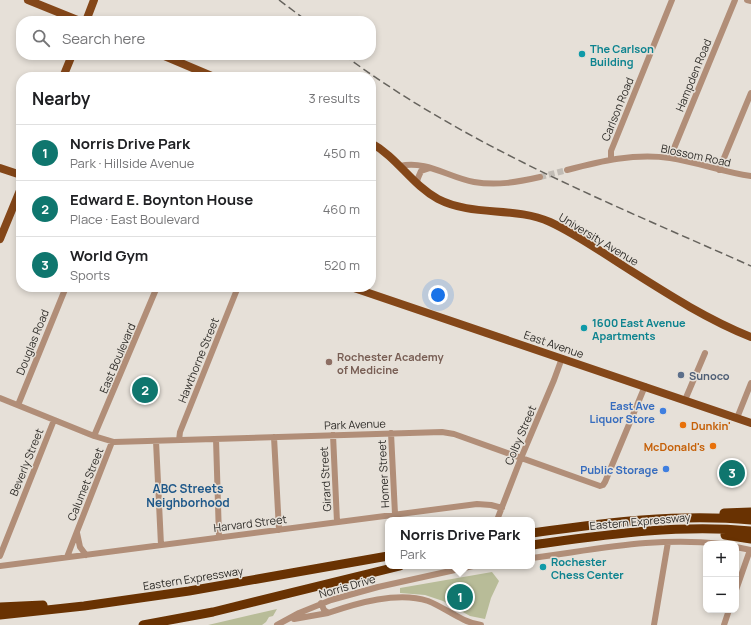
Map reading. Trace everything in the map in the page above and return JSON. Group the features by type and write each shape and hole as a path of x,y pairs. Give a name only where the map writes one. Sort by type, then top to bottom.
{"highway":[{"path":"662,517 728,512 751,512"},
{"name":"Eastern Expressway","path":"535,533 662,517 703,517 751,520"},
{"path":"682,528 751,539"},
{"name":"Eastern Expressway","path":"535,545 626,532 682,528 751,531"},
{"name":"Eastern Expressway","path":"0,616 216,587 385,557"},
{"path":"143,625 205,614 388,569"},
{"path":"0,608 124,600"}],"main road":[{"path":"28,0 68,16"},
{"path":"88,16 94,0"},
{"path":"65,72 70,60"},
{"path":"174,60 202,72"},
{"name":"University Avenue","path":"376,146 385,152 417,183 438,199 450,204 479,210 527,214 548,221 572,232 682,303 722,325 751,337"},
{"path":"0,168 16,173"},
{"path":"0,239 16,200"},
{"name":"East Avenue","path":"365,292 751,423"}],"street":[{"name":"Carlson Road","path":"611,159 611,151 672,0"},
{"name":"Hampden Road","path":"670,158 735,0"},
{"path":"747,0 751,2"},
{"path":"719,170 751,93"},
{"name":"Blossom Road","path":"566,170 611,159 641,156 670,158 751,176"},
{"path":"400,166 416,164 432,168 461,179 486,184 510,183 540,177"},
{"path":"417,183 421,171 432,168"},
{"name":"Douglas Road","path":"18,405 64,292"},
{"name":"East Boulevard","path":"94,436 155,292"},
{"name":"Hawthorne Street","path":"179,440 180,430 236,292"},
{"path":"686,400 705,353"},
{"name":"Colby Street","path":"498,517 562,358"},
{"path":"737,418 751,383"},
{"name":"Park Avenue","path":"0,398 112,442 444,432 594,485 602,486 645,386"},
{"name":"Beverly Street","path":"0,556 54,420"},
{"name":"Homer Street","path":"391,433 395,514"},
{"name":"Girard Street","path":"333,435 337,522"},
{"path":"274,437 278,530"},
{"path":"216,439 219,537"},
{"path":"156,441 161,545"},
{"name":"Calumet Street","path":"67,557 112,442"},
{"name":"Harvard Street","path":"0,566 477,504 491,505 502,508"},
{"name":"Calumet Street","path":"76,533 80,547 86,555"},
{"path":"654,625 668,542"},
{"path":"535,558 636,544 668,542 703,543"},
{"path":"739,548 751,550 739,582"},
{"name":"Norris Drive","path":"280,623 321,604 378,587 459,569"},
{"path":"280,623 328,613 371,601 408,598 427,601 459,618 481,625"},
{"path":"321,604 324,610 328,613"},
{"path":"724,625 728,613"}],"green space":[{"path":"492,572 499,581 491,598 485,619 470,616 443,601 425,595 400,593 400,588"},
{"path":"277,609 273,616 269,617 262,625 208,625"}],"tunnel":[{"path":"540,177 567,170"}],"railway":[{"path":"279,0 300,16"},
{"path":"351,60 368,72"},
{"path":"376,77 440,118 542,172 751,266"}],"place":[{"name":"The Carlson Building","path":"582,54"},
{"name":"1600 East Avenue Apartments","path":"584,328"},
{"name":"Rochester Academy of Medicine","path":"329,362"},
{"name":"Sunoco","path":"681,375"},
{"name":"Edward E. Boynton House","path":"145,390"},
{"name":"East Ave Liquor Store","path":"663,411"},
{"name":"Dunkin'","path":"683,425"},
{"name":"McDonald's","path":"713,446"},
{"name":"Public Storage","path":"666,469"},
{"name":"World Gym","path":"732,473"},
{"name":"Rochester Chess Center","path":"543,567"},
{"name":"Norris Drive Park","path":"460,597"}],"district":[{"name":"ABC Streets Neighborhood","path":"188,495"}]}
